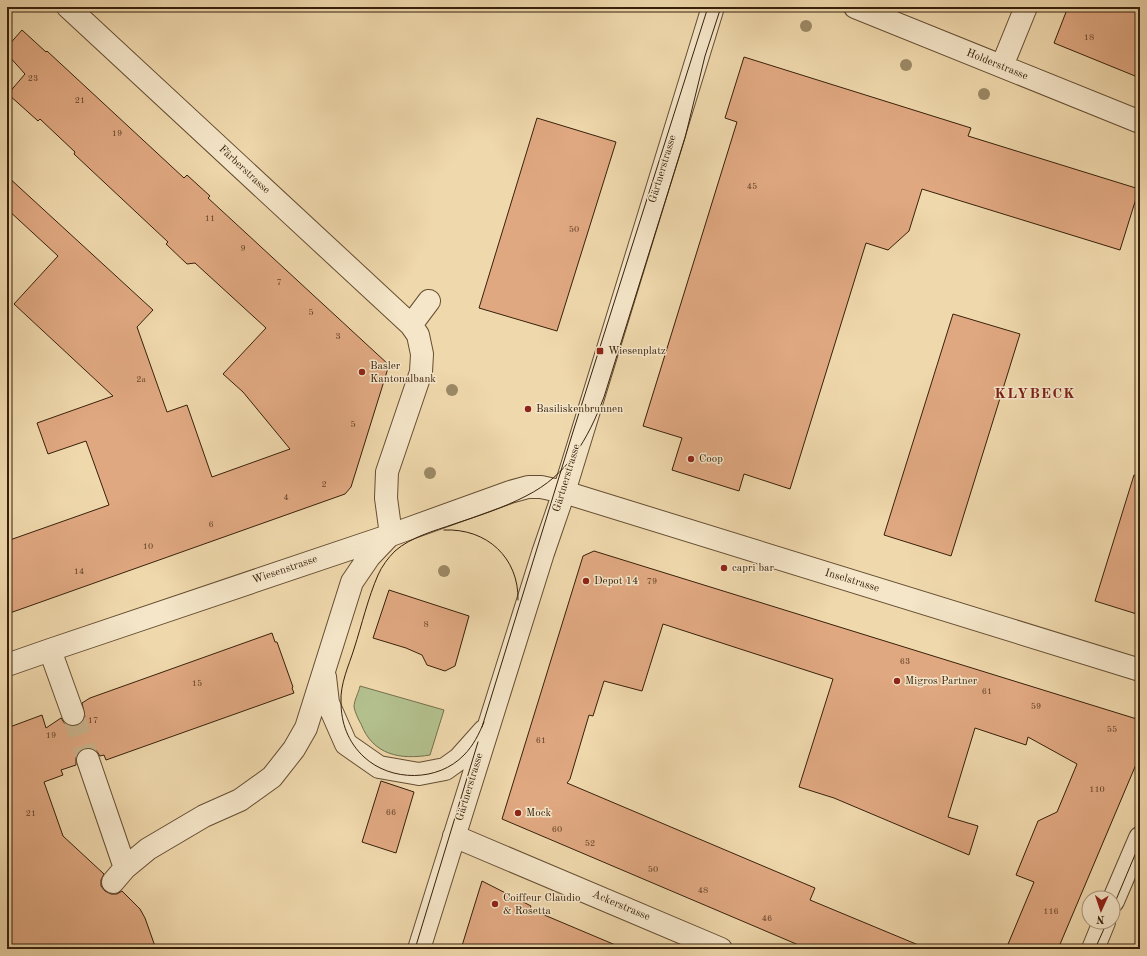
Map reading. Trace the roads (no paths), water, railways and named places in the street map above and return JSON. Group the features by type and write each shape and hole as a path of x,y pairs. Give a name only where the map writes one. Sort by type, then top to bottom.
{"street":[{"name":"Färberstrasse","path":"68,7 414,330"},
{"name":"Gärtnerstrasse","path":"419,949 564,492 714,7"},
{"name":"Holderstrasse","path":"855,7 1140,122"},
{"path":"1002,66 1026,7"},
{"path":"88,760 119,875 148,849 204,816 240,800 272,777 294,749 306,728 352,582 368,556 391,535 386,498 387,472 420,372 422,354 414,330 429,301"},
{"name":"Wiesenstrasse","path":"7,666 50,650 391,535 510,492 528,487 541,487 564,492"},
{"name":"Inselstrasse","path":"564,492 1140,670"},
{"path":"50,650 73,714"},
{"path":"324,672 328,703 346,744 379,767 419,774 445,768 459,759 489,725"},
{"name":"Ackerstrasse","path":"454,836 722,949"},
{"path":"1118,890 1140,838"},
{"path":"1093,949 1101,930"}],"tunnel":[{"path":"73,714 88,760"}],"tram line":[{"path":"482,727 572,435 708,7"},
{"path":"484,722 476,740 464,755 453,764 428,774 414,776 387,771 375,765 358,751 346,732 341,710 341,695 345,675 371,593 383,565 401,546 423,535 490,512 526,496 554,478 565,467 583,441 604,397 685,138 705,56 721,7"},
{"path":"444,530 474,534 487,540 498,548 513,571 517,585 518,600"},
{"path":"415,949 478,742"},
{"path":"1120,890 1140,843"},
{"path":"1095,949 1103,930"}],"place":[{"name":"Wiesenplatz","path":"600,351"},
{"name":"Basler Kantonalbank","path":"362,372"},
{"name":"Basiliskenbrunnen","path":"528,409"},
{"name":"Coop","path":"691,459"},
{"name":"capri bar","path":"724,568"},
{"name":"Depot 14","path":"586,581"},
{"name":"Migros Partner","path":"897,681"},
{"name":"Mock","path":"518,813"},
{"name":"Coiffeur Claudio & Rosetta","path":"495,904"}],"district":[{"name":"KLYBECK","path":"1035,394"}]}
